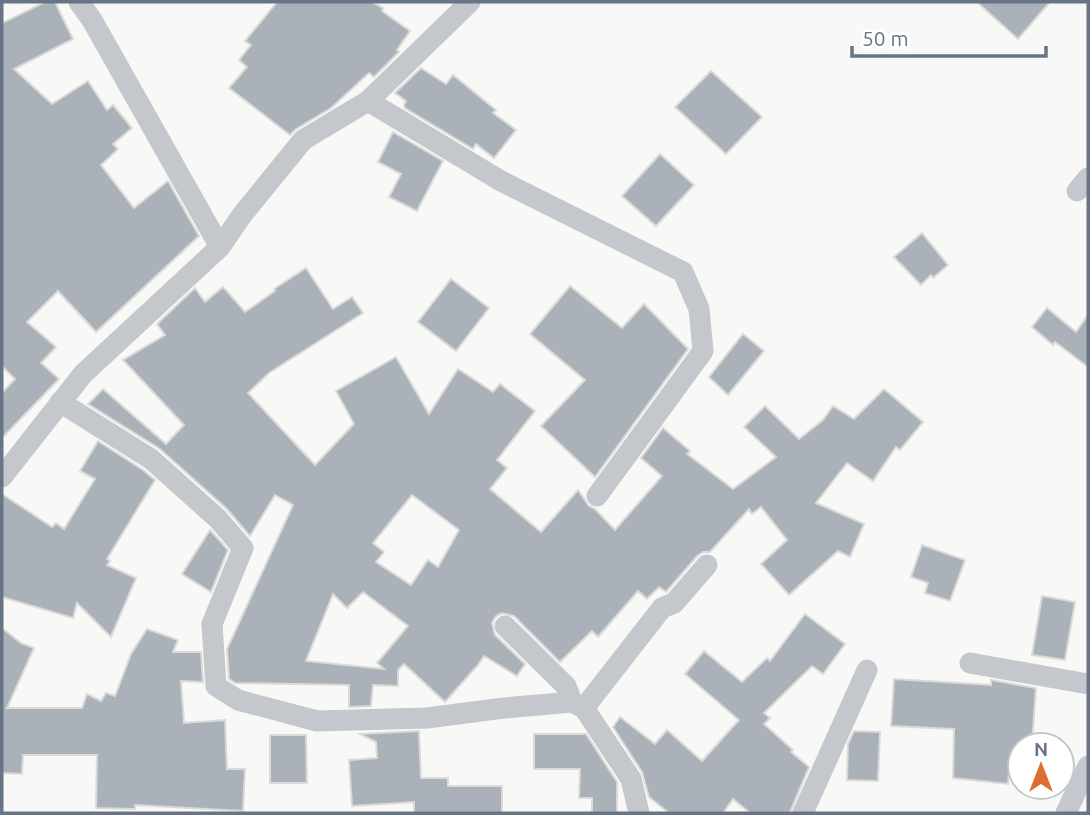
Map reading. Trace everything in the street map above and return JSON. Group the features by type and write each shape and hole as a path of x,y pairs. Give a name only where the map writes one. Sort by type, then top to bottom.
{"street":[{"path":"79,2 92,20 220,247"},
{"path":"2,477 83,374 220,247 242,215 303,140 368,101 470,2"},
{"path":"368,101 501,181 682,272 699,309 703,351 597,496"},
{"path":"60,402 151,459 218,519 243,548 212,624 216,686 238,700 317,721 427,718 504,708 578,705 662,608 674,603 707,565"},
{"path":"505,626 566,686 631,779 639,813"},
{"path":"970,663 1088,684"},
{"path":"803,813 867,670"},
{"path":"1066,813 1088,766"}],"building":[{"path":"45,2 55,2 73,39 14,69 52,104 88,81 107,110 113,105 132,128 113,144 118,149 101,165 134,208 168,181 199,236 96,332 58,291 27,322 56,347 41,363 59,379 2,438 2,393 15,379 2,366 2,23"},
{"path":"277,2 372,2 410,31 397,50 399,52 374,77 369,73 331,108 290,135 229,88 247,67 239,60 251,45 245,41"},
{"path":"977,2 1050,2 1018,39"},
{"path":"421,68 446,84 453,75 496,110 493,113 516,130 494,158 476,144 473,149 405,108 406,101 395,93"},
{"path":"711,71 762,117 726,154 675,107"},
{"path":"393,132 443,161 417,211 389,197 401,174 378,162"},
{"path":"660,154 694,185 656,226 622,196"},
{"path":"922,233 948,265 921,285 894,257"},
{"path":"306,268 333,309 352,297 363,313 269,373 248,393 315,465 354,424 336,391 396,357 429,414 458,369 493,392 500,384 535,411 497,460 507,468 490,489 541,532 578,490 589,506 615,530 662,476 641,458 663,428 690,451 687,454 733,489 776,457 744,427 765,406 799,439 823,420 833,406 854,419 884,389 923,422 900,450 896,447 873,481 847,463 816,503 864,524 850,557 838,551 789,595 761,564 787,540 761,507 752,514 749,509 710,552 697,556 666,592 659,587 647,599 638,591 598,637 592,631 560,662 514,616 502,613 496,616 492,623 495,635 525,664 517,676 484,656 445,702 404,664 398,670 398,686 373,685 371,706 349,707 349,685 235,683 229,679 227,649 293,505 275,495 250,536 227,509 160,449 88,404 103,389 166,444 184,425 123,360 165,335 157,324 195,288 205,302 223,287 245,312 275,291 274,289","holes":["412,495 459,530 438,567 428,560 411,585 376,562 384,552 373,543","363,592 408,626 377,663 384,669 306,661 333,594 347,608"]},
{"path":"451,279 489,308 456,351 418,322"},
{"path":"570,286 622,328 644,304 688,349 595,477 541,426 585,380 530,334"},
{"path":"1047,308 1076,332 1088,315 1088,367 1055,342 1053,345 1032,327"},
{"path":"743,334 764,351 728,395 709,377"},
{"path":"98,441 155,480 107,559 110,561 107,565 136,578 111,637 77,603 73,618 2,597 2,494 52,527 56,523 64,529 95,479 80,471"},
{"path":"210,530 228,550 211,592 182,574"},
{"path":"922,545 965,560 950,601 925,593 928,583 911,577"},
{"path":"1042,596 1075,602 1065,660 1032,655"},
{"path":"805,614 845,644 823,674 812,666 764,713 770,718 764,724 809,767 791,810 788,813 750,813 733,799 723,813 669,813 649,797 642,772 613,727 620,717 655,744 667,730 702,761 739,720 685,674 704,651 742,682 767,658 770,661"},
{"path":"2,628 21,643 34,648 7,708 82,708 87,694 101,701 106,693 115,696 131,654 147,629 178,640 173,652 201,652 203,682 181,681 184,723 225,720 227,769 245,769 243,811 135,805 135,809 96,808 97,755 23,755 22,774 2,773"},
{"path":"894,679 991,685 991,680 1036,688 1033,731 1006,731 1006,784 953,778 954,729 891,726"},
{"path":"419,731 421,778 448,778 448,786 502,786 502,813 414,813 414,802 352,806 349,760 377,758 376,742 360,734"},
{"path":"854,731 880,732 878,781 847,780 848,744"},
{"path":"534,734 586,734 617,782 617,813 592,813 592,798 579,798 580,769 534,769"},
{"path":"270,735 306,735 307,783 270,783"}]}
